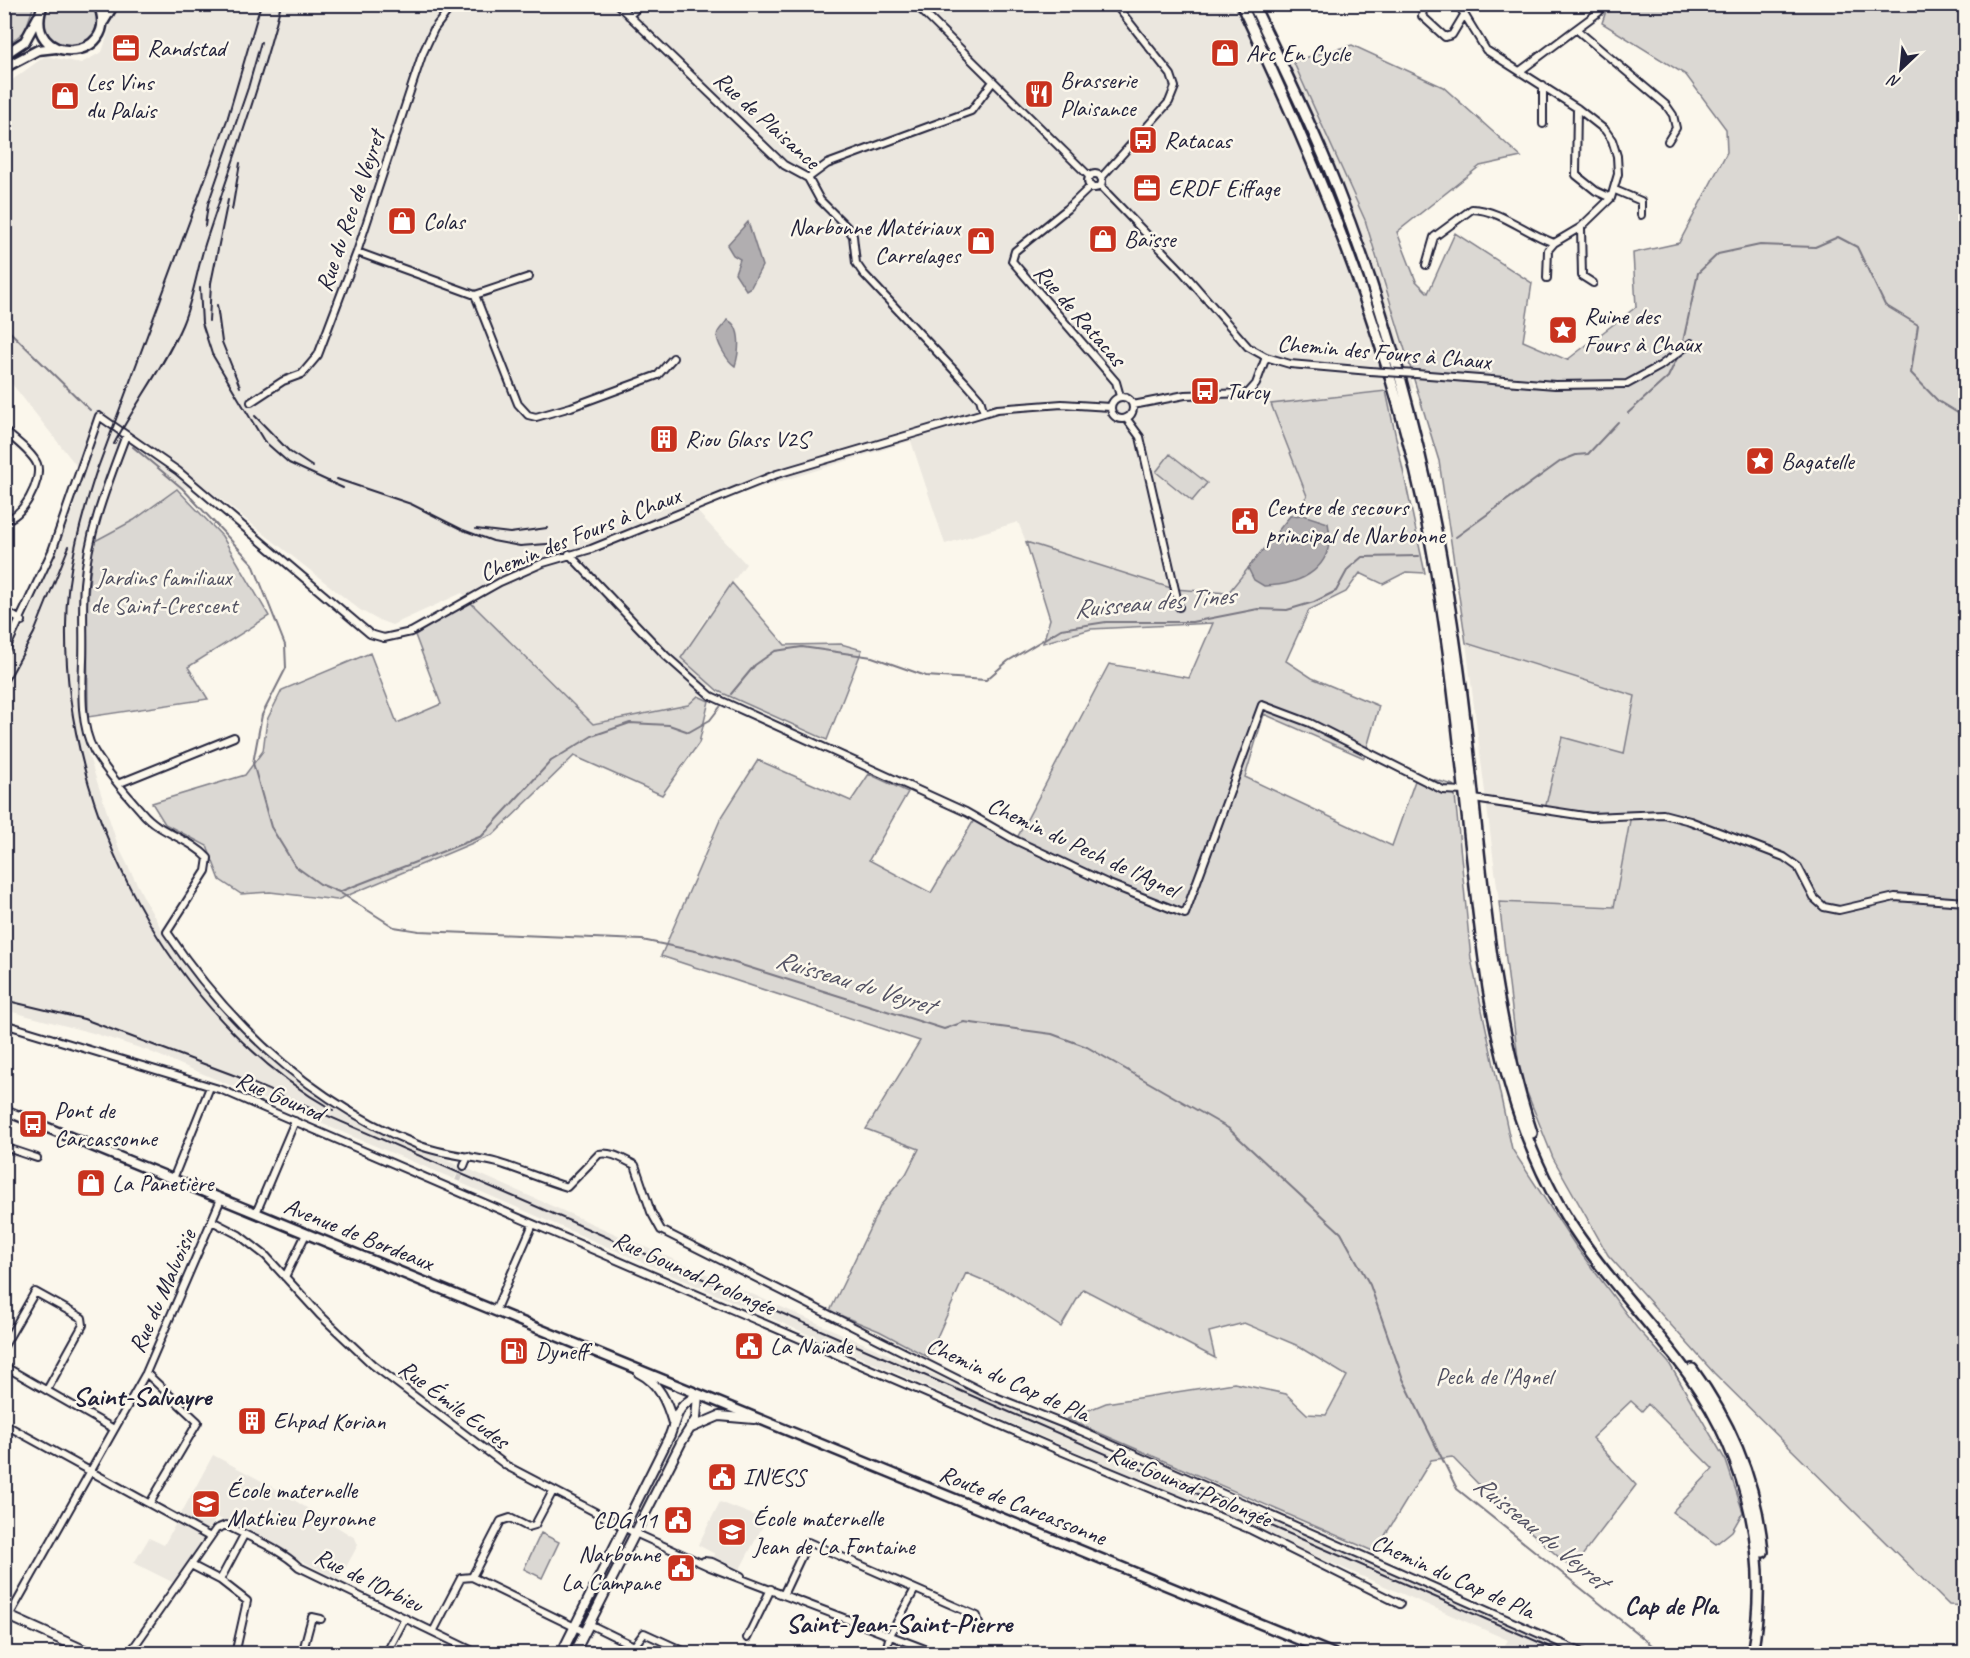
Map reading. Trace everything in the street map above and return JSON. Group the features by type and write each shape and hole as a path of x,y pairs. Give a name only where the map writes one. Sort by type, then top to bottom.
{"main road":[{"path":"4,55 25,41 43,4"},
{"path":"98,4 102,25"},
{"path":"39,14 42,34 57,48 68,52 90,45 98,36 114,4"},
{"path":"1240,4 1320,177 1351,258 1382,353 1416,474 1443,615 1493,1015 1520,1117 1539,1167 1570,1223 1600,1265 1678,1360 1716,1416 1734,1453 1748,1499 1757,1553 1759,1597 1756,1651"},
{"path":"1253,4 1334,179 1375,293 1395,359 1439,544 1458,663 1490,944 1503,1024 1517,1089 1532,1135 1554,1184 1587,1237 1708,1391 1740,1450 1761,1527 1764,1598 1756,1651"},
{"path":"4,68 38,50 57,48"},
{"name":"Avenue de Bordeaux","path":"4,1110 698,1395"},
{"name":"Route de Carcassonne","path":"698,1395 1334,1653"}],"street":[{"name":"Rue du Rec de Veyret","path":"251,402 283,381 302,374 318,356 357,252 422,55 434,29 453,4"},
{"name":"Rue de Plaisance","path":"617,4 784,165 808,178 820,200 853,236 856,263 863,273 966,382 980,399 984,413"},
{"path":"629,16 641,4"},
{"path":"915,4 1090,177 1091,186 1100,186 1182,271 1237,336 1248,347 1266,357"},
{"path":"1100,186 1101,178 1169,102 1175,87 1171,75 1115,4"},
{"path":"1424,4 1422,16 1445,37 1452,35 1464,15"},
{"path":"1458,4 1486,50 1499,61 1520,71 1577,108 1605,130 1612,140 1617,156 1615,190 1611,198 1581,227 1554,243 1545,256 1546,278"},
{"path":"1520,71 1576,29 1604,4"},
{"path":"1576,29 1666,105 1673,115 1676,128 1668,141"},
{"path":"808,178 826,164 971,111 992,82"},
{"path":"1543,85 1543,124"},
{"path":"1577,108 1576,175 1596,191 1611,198"},
{"path":"1090,177 1097,175 1101,178"},
{"name":"Rue de Ratacas","path":"1091,186 1067,210 1015,251 1012,261 1116,382 1120,396"},
{"path":"1615,190 1641,201 1641,214"},
{"path":"1426,265 1434,237 1472,209 1494,211 1520,229 1554,243"},
{"path":"1581,227 1582,276 1593,283"},
{"path":"357,252 475,295 529,277"},
{"path":"475,295 518,404 528,415 536,417 571,407 658,375 673,358"},
{"name":"Chemin des Fours à Chaux","path":"1133,405 1185,395 1248,393 1256,384 1266,357 1290,364 1370,371 1547,384 1627,384 1674,356 1691,342"},
{"path":"1120,396 1130,400 1133,405 1132,413 1126,418 1117,418 1110,407 1112,402 1120,396"},
{"name":"Chemin des Fours à Chaux","path":"22,621 52,551 99,416 178,471 370,634 384,638 411,632 500,582 569,554 591,549 777,474 984,413 1018,406 1062,404 1110,407"},
{"path":"1126,418 1140,436 1179,607"},
{"path":"4,430 36,463 38,470 26,507 10,520 4,520"},
{"path":"126,435 100,502 87,560 84,583 82,675 84,716 93,750 143,814 158,828 202,851 208,858 206,872 167,932 185,959 242,1028 303,1081 367,1120 417,1144 468,1156 464,1166"},
{"name":"Chemin du Pech de l'Agnel","path":"569,554 666,656 711,696 966,812 1015,840 1099,879 1185,914 1262,705 1310,723 1443,790 1464,791"},
{"path":"4,610 22,621 4,653"},
{"path":"120,783 234,737"},
{"path":"1464,791 1473,799 1592,817 1663,814 1690,821 1784,856 1798,867 1814,898 1824,907 1839,910 1895,897 1965,902"},
{"name":"Rue Gounod","path":"4,1024 210,1087 295,1121 533,1224"},
{"path":"173,1179 210,1087"},
{"path":"256,1213 295,1121"},
{"path":"4,1147 37,1158"},
{"name":"Chemin du Cap de Pla","path":"468,1156 567,1187 599,1154 605,1152 618,1157 635,1165 640,1173 651,1212 661,1230 983,1392 1081,1431 1585,1653"},
{"path":"455,1189 458,1181"},
{"name":"Rue du Malvoisie","path":"7,1615 146,1373 221,1199"},
{"name":"Rue Émile Eudes","path":"212,1221 253,1246 285,1276 320,1315 373,1365 491,1456 635,1533 730,1576 744,1578 938,1653"},
{"path":"495,1311 533,1224"},
{"name":"Rue Gounod Prolongée","path":"533,1224 1058,1450 1251,1530 1400,1604"},
{"path":"285,1276 306,1234"},
{"path":"4,1346 35,1292 82,1318 83,1325 47,1390"},
{"path":"614,1360 654,1383 667,1402 673,1422"},
{"path":"4,1366 114,1429"},
{"path":"146,1373 198,1422 150,1503"},
{"path":"561,1653 670,1436 673,1422 682,1406 698,1395"},
{"path":"574,1653 698,1413 698,1395"},
{"path":"690,1429 719,1416 764,1421"},
{"path":"4,1424 210,1537 129,1653"},
{"path":"646,1484 658,1489"},
{"path":"472,1577 501,1521 510,1518 528,1527 536,1525 554,1491"},
{"path":"4,1496 4,1503"},
{"name":"Rue de l'Orbieu","path":"210,1537 220,1526 226,1525 290,1559 299,1567 404,1620 434,1630 479,1653"},
{"path":"220,1580 244,1535"},
{"path":"784,1593 808,1542 977,1616 979,1624"},
{"path":"191,1565 220,1580 247,1601 236,1650"},
{"path":"434,1630 461,1578 472,1577 585,1632"},
{"path":"747,1638 771,1588"},
{"path":"885,1653 890,1635 915,1589"},
{"path":"7,1615 93,1653"},
{"path":"302,1653 312,1617 321,1619"},
{"path":"386,1653 404,1620"},
{"path":"590,1624 634,1646 644,1633 690,1653"}],"shaded area":[{"path":"107,5 1228,5 1293,61 1364,220 1414,388 1271,404 1307,496 1228,593 1174,589 1026,542 1018,522 945,544 911,441 694,508 746,564 703,622 681,658 711,684 688,705 593,724 462,593 392,625 376,619 360,610 204,486 177,489 134,520 93,542 87,606 88,717 81,732 118,846 148,906 165,935 248,1039 330,1102 394,1136 461,1167 454,1179 146,1050 93,1033 5,1010 5,663 24,626 56,552 83,474 5,375 4,86 45,56 81,63 102,52 114,15"},
{"path":"748,222 762,266 751,287 746,290 735,273 740,259 733,255 727,245"},
{"path":"727,320 736,328 738,334 738,354 735,366 725,356 717,336"},
{"path":"1303,515 1328,523 1327,551 1322,562 1314,571 1292,582 1264,586 1254,580 1248,568 1290,516"},
{"path":"1466,643 1636,696 1625,754 1546,809 1631,815 1614,907 1499,902"},
{"path":"468,1169 974,1392 1576,1653 1500,1653 1508,1640 461,1183"},
{"path":"213,1455 273,1487 355,1538 358,1545 339,1580 217,1517 174,1583 134,1563 149,1538 164,1545"},
{"name":"École maternelle Jean de La Fontaine","path":"720,1502 766,1520 740,1569 714,1557 715,1554 698,1545"}],"green space":[{"path":"5,4 34,5 25,31 5,47"},
{"path":"49,5 92,5 98,21 91,39 82,45 71,46 51,37 45,28 44,17"},
{"path":"1608,5 1965,5 1965,1606 1949,1605 1714,1373 1608,1255 1553,1158 1520,1075 1499,902 1614,907 1631,815 1545,809 1562,737 1624,754 1635,696 1466,643 1439,461 1365,220 1293,61 1352,45 1443,87 1521,157 1480,166 1397,232 1416,281 1428,293 1455,233 1532,283 1523,341 1567,360 1636,307 1633,253 1679,243 1727,152 1726,129 1686,75 1602,23"},
{"name":"Pech de l'Agnel","path":"1386,391 1425,573 1406,572 1383,584 1360,573 1346,592 1309,610 1286,661 1312,678 1379,706 1364,758 1264,714 1245,777 1392,846 1417,775 1454,785 1471,959 1512,1149 1577,1248 1637,1328 1669,1363 1726,1461 1743,1512 1732,1531 1716,1544 1672,1512 1713,1469 1648,1404 1642,1411 1631,1401 1592,1438 1636,1485 1572,1569 1484,1490 1452,1457 1431,1460 1375,1552 1067,1419 1106,1403 1234,1383 1286,1394 1307,1414 1326,1415 1347,1376 1296,1345 1244,1323 1209,1332 1215,1358 1083,1289 1061,1327 1004,1289 966,1273 928,1357 879,1331 830,1311 881,1205 906,1174 919,1149 866,1129 920,1041 661,956 720,820 758,760 851,801 869,774 908,792 869,860 931,893 974,820 1017,838 1109,664 1189,678 1213,623 1091,629 1043,643 1050,619 1026,542 1174,589 1228,593 1307,496 1271,404"},
{"path":"1170,454 1207,483 1192,501 1156,472"},
{"name":"Jardins familiaux de Saint-Crescent","path":"177,489 222,536 269,616 188,667 208,699 88,717 87,606 93,542 134,520"},
{"path":"732,583 785,645 841,644 862,650 827,740 718,691 681,658"},
{"path":"470,602 593,724 688,705 698,696 709,701 699,743 662,795 574,756 494,834 337,900 270,892 241,894 220,880 207,846 165,824 152,803 245,775 263,751 267,720 282,690 370,653 397,723 441,704 415,635"},
{"path":"541,1533 559,1542 542,1578 524,1569"}],"waterway":[{"name":"Ruisseau des Tines","path":"1682,346 1698,273 1718,254 1760,245 1815,247 1838,237 1857,247 1885,305 1918,325 1911,373 1938,401 1966,418"},
{"name":"Ruisseau du Veyret","path":"4,326 90,410"},
{"name":"Ruisseau des Tines","path":"1628,413 1668,377 1679,354"},
{"name":"Ruisseau des Tines","path":"1456,537 1561,461 1576,455 1588,454 1618,422"},
{"name":"Ruisseau du Veyret","path":"133,447 182,488 253,564 285,645 286,668 262,715 253,763 271,827 295,866 320,884 339,892 394,927 419,931 642,940 700,952 944,1029 964,1022 1052,1034 1087,1047 1228,1128 1341,1233 1370,1285 1403,1379 1457,1489 1663,1654"},
{"name":"Ruisseau des Tines","path":"731,694 755,665 775,651 802,647 872,657 926,676 986,680 1008,661 1061,629 1106,622 1192,622 1258,609 1287,610 1314,602 1336,591 1348,569 1362,557 1419,556"},
{"name":"Ruisseau des Tines","path":"339,892 482,836 551,761 592,736 630,723 669,725 689,732 710,720 720,707"}],"tunnel":[{"path":"458,1181 464,1166"}],"railway":[{"path":"96,473 227,120 261,4"},
{"path":"114,444 167,356 186,314 204,249 256,93 281,4"},
{"path":"205,226 208,204 248,88 261,42"},
{"path":"232,210 240,163"},
{"path":"209,321 211,283 228,200"},
{"path":"200,288 202,323 212,354 264,441 289,463 343,488"},
{"path":"217,305 222,342 240,387"},
{"path":"255,416 290,452 313,467"},
{"path":"98,466 76,545 69,585 66,626 70,696 84,766 107,836 138,903 177,965 223,1022 275,1071 333,1110"},
{"path":"337,479 411,504 463,530 493,541 520,546 561,543"},
{"path":"476,529 510,533 547,528"},
{"path":"4,688 34,633 69,546"},
{"path":"4,1000 84,1019 236,1076 1566,1654"}],"place":[{"name":"Randstad","path":"126,48"},
{"name":"Arc En Cycle","path":"1225,53"},
{"name":"Brasserie Plaisance","path":"1039,94"},
{"name":"Les Vins du Palais","path":"65,96"},
{"name":"Ratacas","path":"1143,140"},
{"name":"ERDF Eiffage","path":"1147,188"},
{"name":"Colas","path":"402,221"},
{"name":"Baïsse","path":"1103,239"},
{"name":"Narbonne Matériaux Carrelages","path":"981,241"},
{"name":"Ruine des Fours à Chaux","path":"1563,330"},
{"name":"Turcy","path":"1205,391"},
{"name":"Riou Glass V2S","path":"664,439"},
{"name":"Bagatelle","path":"1760,461"},
{"name":"Centre de secours principal de Narbonne","path":"1245,521"},
{"name":"Pont de Carcassonne","path":"33,1124"},
{"name":"La Panetière","path":"91,1183"},
{"name":"La Naïade","path":"749,1346"},
{"name":"Dyneff","path":"514,1351"},
{"name":"Ehpad Korian","path":"252,1421"},
{"name":"IN'ESS","path":"722,1477"},
{"name":"École maternelle Mathieu Peyronne","path":"206,1504"},
{"name":"CDG 11","path":"678,1520"},
{"name":"École maternelle Jean de La Fontaine","path":"732,1532"},
{"name":"Narbonne La Campane","path":"681,1568"}],"district":[{"name":"Saint-Salvayre","path":"142,1396"},
{"name":"Cap de Pla","path":"1671,1605"},
{"name":"Saint-Jean-Saint-Pierre","path":"899,1623"}]}
